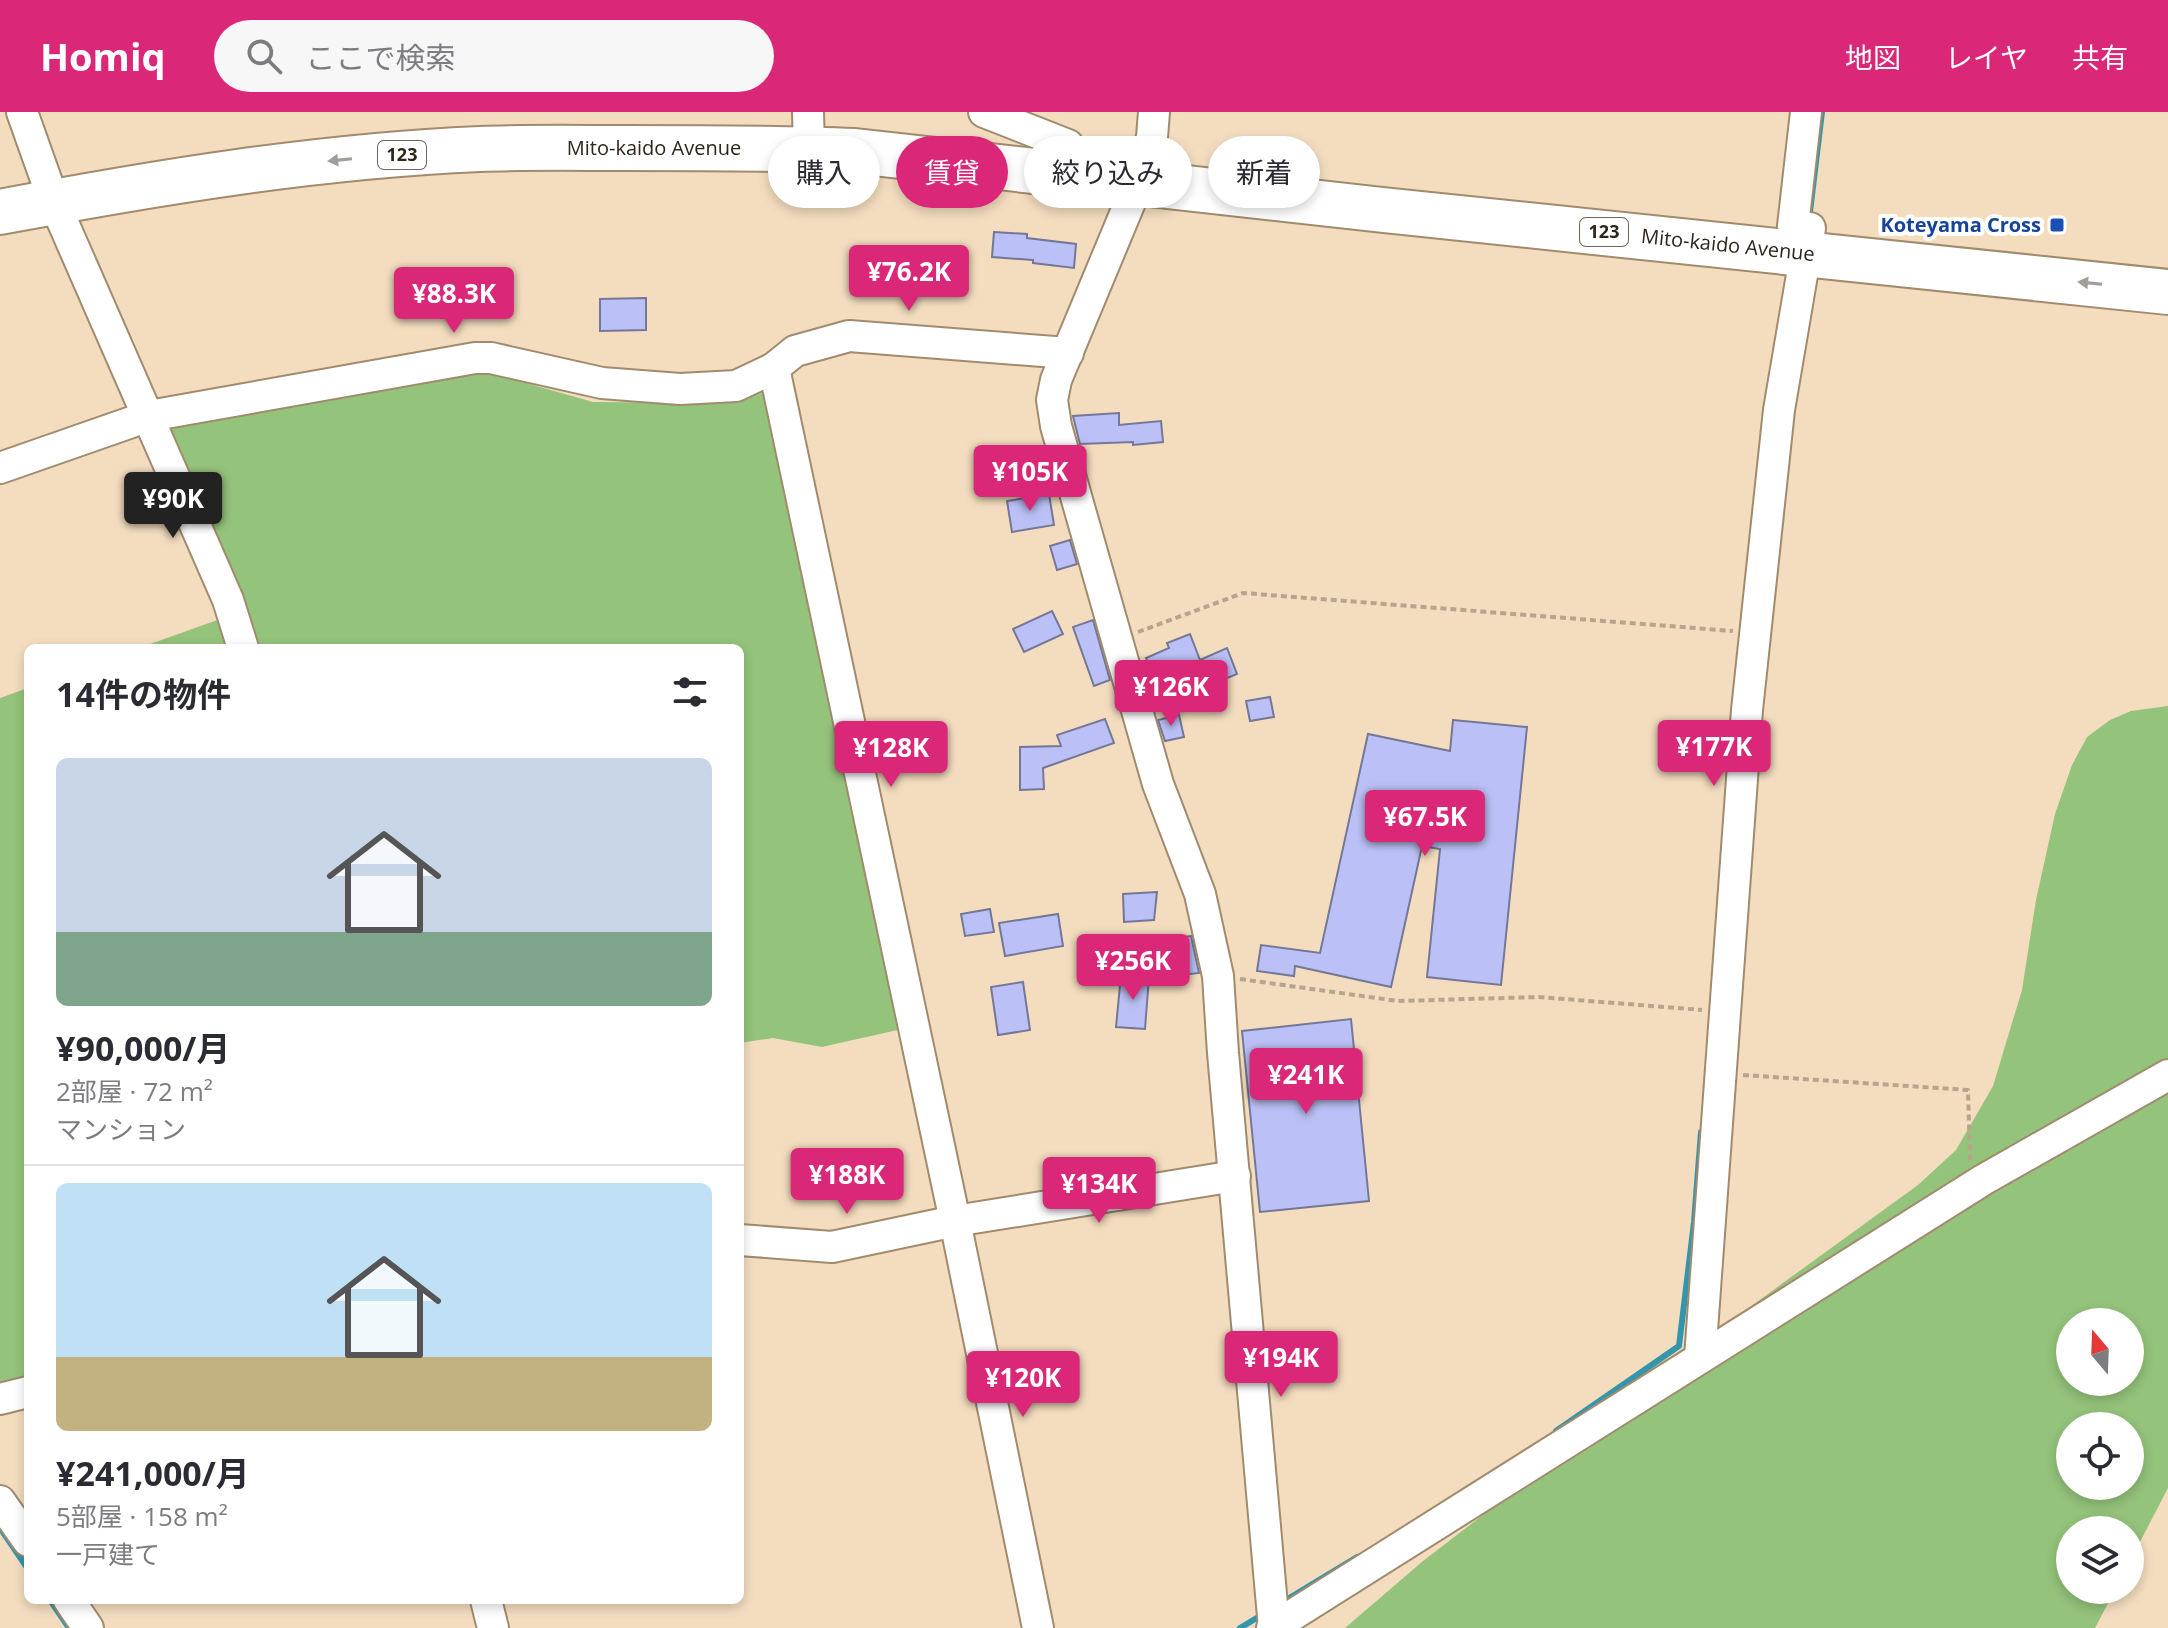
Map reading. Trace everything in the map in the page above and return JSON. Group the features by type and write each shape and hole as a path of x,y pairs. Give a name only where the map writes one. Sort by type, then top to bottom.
{"highway":[{"name":"Mito-kaido Avenue","path":"0,212 49,189 179,152 358,129 563,120 738,119 809,128 1024,142"},
{"name":"Mito-kaido Avenue","path":"809,128 869,152 1024,162"},
{"name":"Mito-kaido Avenue","path":"1192,175 1803,236 2168,262"},
{"name":"Mito-kaido Avenue","path":"0,185 49,189"},
{"name":"Mito-kaido Avenue","path":"1803,236 2168,292"}],"street":[{"path":"22,112 49,189 228,600 242,644"},
{"path":"984,112 1045,136"},
{"path":"1152,136 1154,112"},
{"path":"1700,1358 1747,710 1740,636 1779,410 1803,236 1806,112"},
{"path":"1127,208 1056,380 1052,400 1056,426 1158,784 1200,894 1218,976 1273,1628 1971,1188 2168,1075"},
{"path":"0,468 149,416 475,358 491,358 602,383 680,389 736,386 774,368 795,351 849,336 1068,353"},
{"path":"774,368 1038,1628"},
{"path":"744,1240 832,1247 955,1221 1235,1176"},
{"path":"0,1399 24,1393"},
{"path":"0,1501 24,1535"},
{"path":"72,1604 88,1628"},
{"path":"487,1604 493,1628"}],"path":[{"path":"1117,640 1243,593 1740,636"},
{"path":"1218,976 1398,1001 1539,997 1704,1010"},
{"path":"1721,1073 1968,1090 1971,1188"}],"green space":[{"path":"483,371 593,402 733,403 765,392 902,1029 822,1047 773,1038 744,1042 744,644 253,644 164,424"},
{"path":"223,618 230,644 150,644"},
{"path":"24,689 24,1381 0,1387 0,698"},
{"path":"2168,706 2168,1488 2144,1534 2144,1516 2056,1516 2056,1604 2108,1604 2095,1628 1345,1628 1423,1561 1652,1378 1918,1185 1956,1150 1993,1086 2022,990 2036,900 2055,814 2072,765 2087,737 2110,720 2131,711"}],"building":[{"path":"994,232 1027,234 1027,238 1076,244 1074,268 1033,263 1033,260 992,257"},
{"path":"646,298 646,330 600,331 600,299"},
{"path":"1119,413 1119,425 1161,421 1163,442 1080,444 1073,416"},
{"path":"1049,494 1054,525 1012,532 1007,501"},
{"path":"1070,540 1077,564 1057,570 1050,546"},
{"path":"1052,611 1063,634 1024,652 1013,629"},
{"path":"1093,620 1110,680 1094,686 1073,627"},
{"path":"1190,634 1200,660 1227,648 1237,674 1155,708 1148,682 1155,678 1146,658 1169,648 1167,643"},
{"path":"1270,697 1274,717 1250,721 1246,701"},
{"path":"1179,715 1184,737 1165,741 1158,720"},
{"path":"1105,719 1114,743 1043,768 1044,789 1020,790 1020,747 1061,746 1057,735"},
{"path":"1453,720 1527,727 1501,985 1427,977 1440,849 1422,846 1391,987 1295,966 1294,976 1257,971 1261,945 1320,953 1368,734 1450,751"},
{"path":"1157,892 1154,920 1124,922 1123,894"},
{"path":"990,909 994,932 965,936 961,914"},
{"path":"1058,914 1063,946 1005,956 999,923"},
{"path":"1191,936 1199,973 1182,975 1178,938"},
{"path":"1121,975 1149,977 1145,1029 1116,1027"},
{"path":"1023,982 1030,1030 998,1035 991,987"},
{"path":"1351,1019 1369,1201 1260,1212 1242,1031"}],"waterway":[{"path":"1809,220 1822,112"},
{"path":"1556,1431 1679,1346 1701,1132"},
{"path":"0,1528 24,1563"},
{"path":"1281,1603 1357,1557"},
{"path":"53,1604 69,1628"},
{"path":"1240,1628 1265,1613"}],"place":[{"name":"Koteyama Cross","path":"2057,225"}]}
